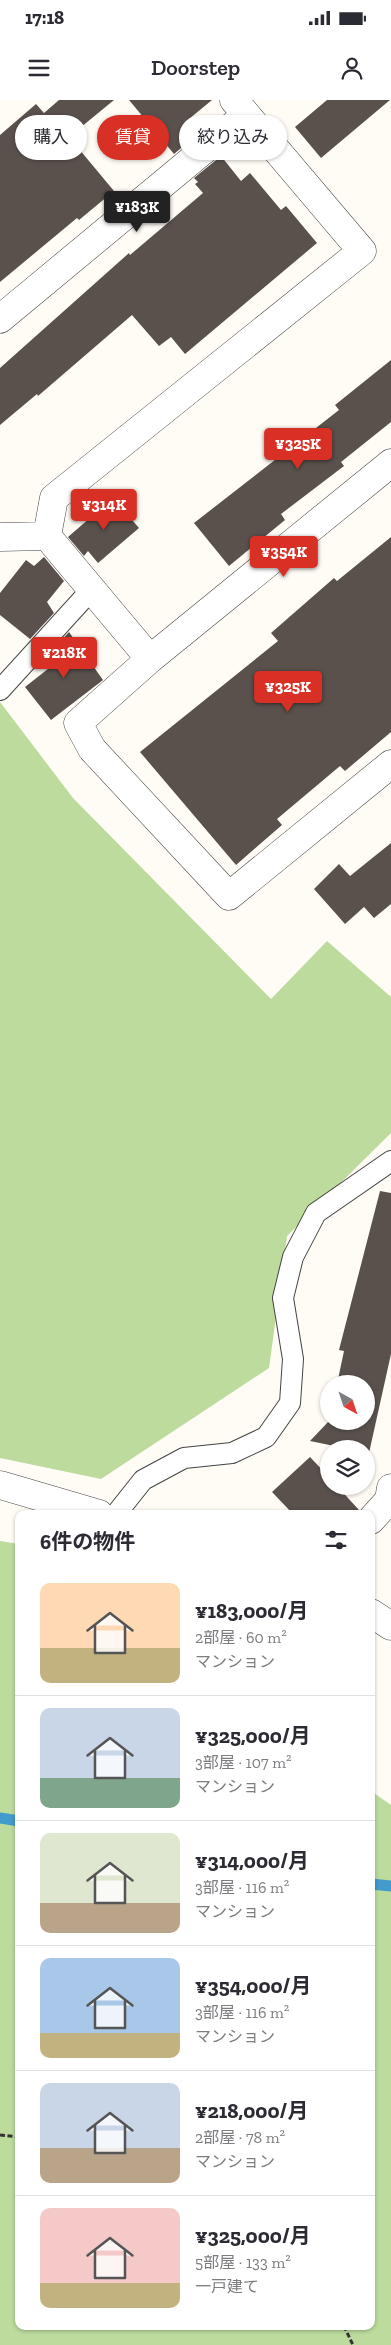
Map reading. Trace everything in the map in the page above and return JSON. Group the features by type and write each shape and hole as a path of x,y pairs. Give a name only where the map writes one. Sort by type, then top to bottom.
{"street":[{"path":"0,319 240,107 362,251 54,498 47,536 90,590 150,659"},
{"path":"391,463 150,659 78,723 92,749 229,896 391,764"},
{"path":"0,537 47,536"},
{"path":"0,1485 85,1510"},
{"path":"375,1616 391,1626"}],"lane":[{"path":"0,690 90,590"},
{"path":"119,1510 143,1480 184,1458 232,1453 266,1437 290,1403 293,1359 283,1298 292,1256 316,1213 391,1162"}],"path":[{"path":"0,2135 15,2137"},
{"path":"346,2330 353,2345"}],"green space":[{"path":"0,702 73,798 271,999 327,941 391,997 391,1133 287,1236 269,1368 101,1479 0,1458"},
{"path":"0,1541 15,1543 15,2330 375,2330 375,1794 391,1805 391,2345 0,2345"}],"building":[{"path":"59,100 114,100 87,122 87,115 23,115 36,104 44,113"},
{"path":"129,100 212,100 194,115 179,115 179,150 174,154 169,148 169,115 142,115"},
{"path":"327,100 390,100 321,158 295,127"},
{"path":"15,122 15,160 87,159 114,191 79,220 77,218 0,282 0,135"},
{"path":"216,160 224,160 241,181 250,173 281,210 286,206 317,243 185,354 171,337 159,346 132,315 38,396 37,394 0,425 0,368 129,253 130,255 203,193 195,184 198,182 194,178"},
{"path":"391,360 391,422 341,462 344,466 281,514 285,520 229,566 194,523 339,410 335,405"},
{"path":"113,498 139,528 98,563 88,551 84,556 68,537"},
{"path":"391,537 391,732 345,771 340,766 277,819 282,825 236,865 140,752 278,641 271,633 334,578 337,581"},
{"path":"44,557 64,581 47,602 54,613 30,639 0,615 0,593 26,560 34,566"},
{"path":"69,632 103,680 51,720 25,687 58,661 49,654"},
{"path":"391,843 391,904 374,918 364,907 345,924 314,889 339,864 350,876"},
{"path":"380,1191 391,1193 391,1354 375,1426 375,1375 339,1375 344,1351 339,1350"},
{"path":"320,1430 374,1430 372,1440 320,1440 320,1443 310,1441"},
{"path":"310,1457 320,1468 320,1495 345,1495 359,1510 289,1510 272,1492"}],"waterway":[{"path":"0,1818 15,1820"},
{"path":"375,1884 391,1886"}]}
